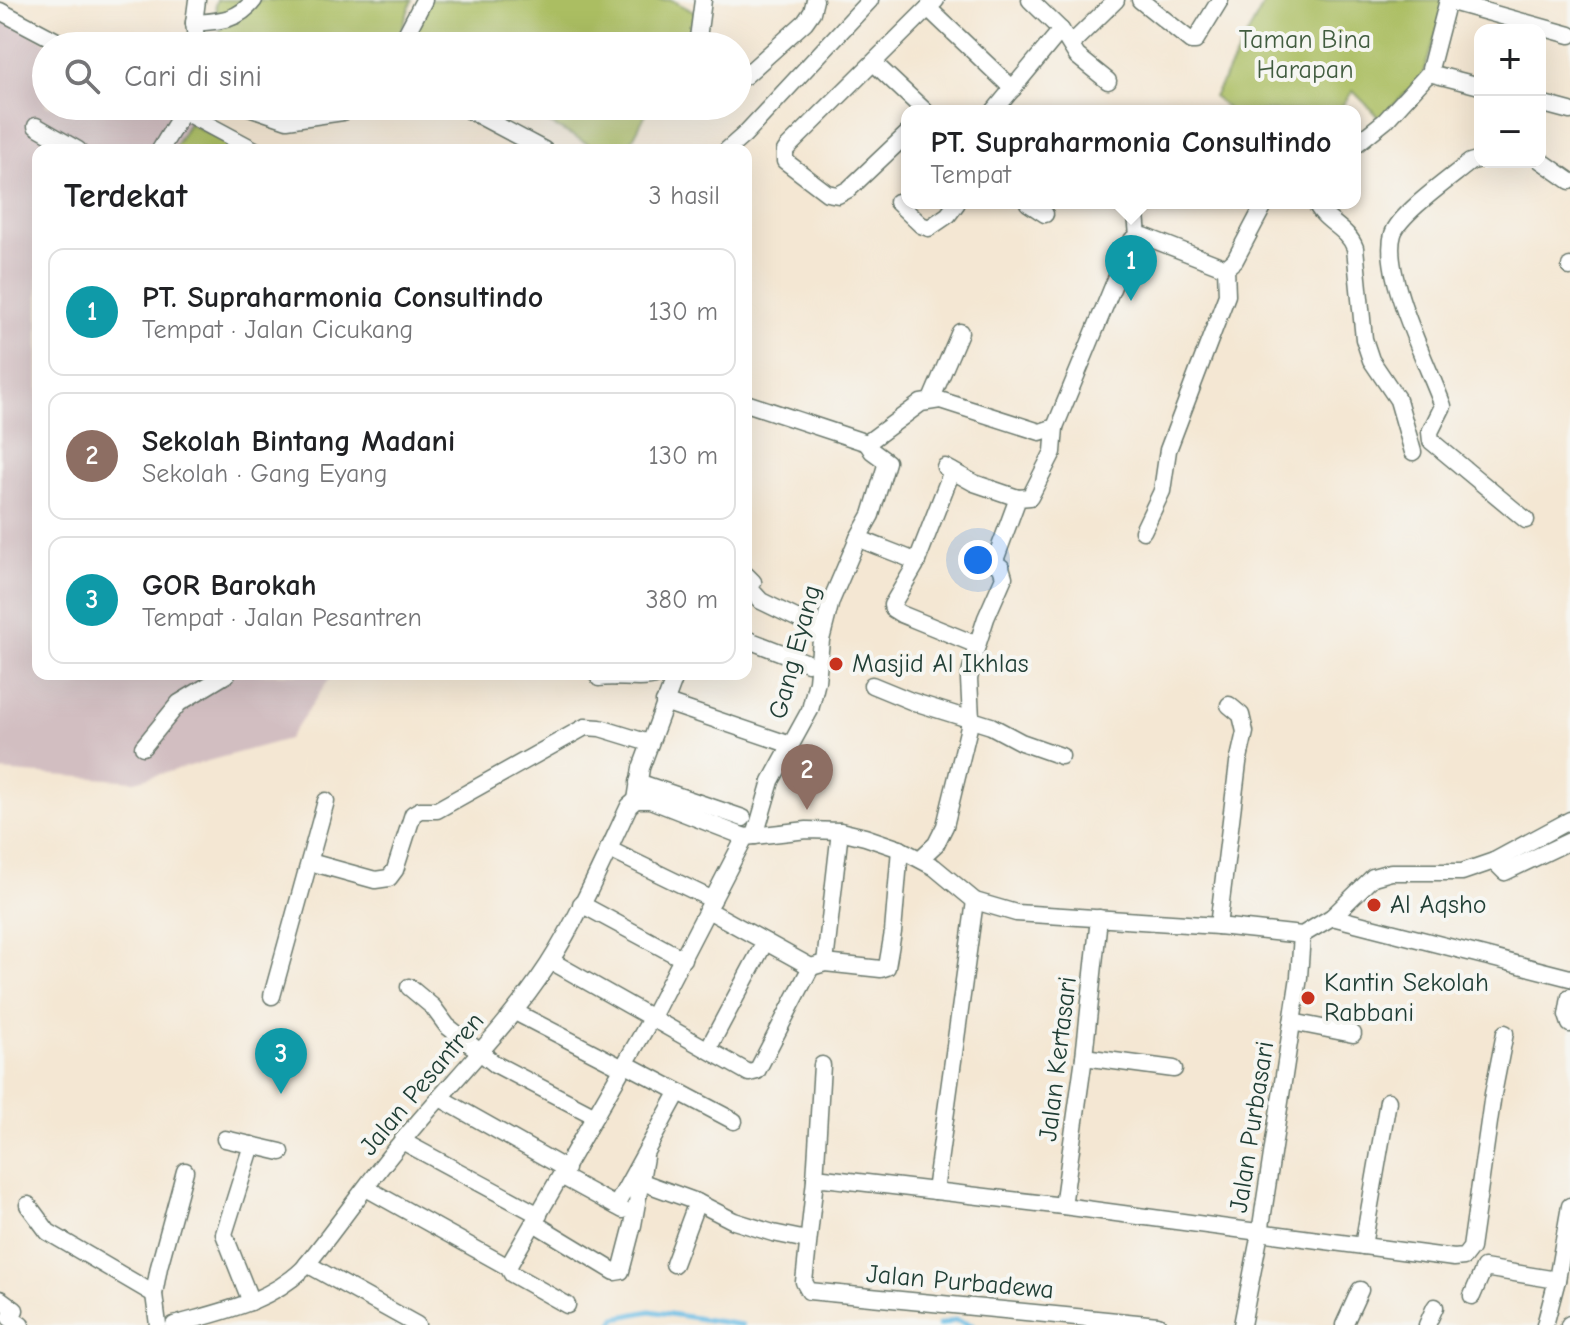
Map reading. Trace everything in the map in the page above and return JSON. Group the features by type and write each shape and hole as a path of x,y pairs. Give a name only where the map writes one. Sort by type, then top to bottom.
{"street":[{"path":"195,32 197,0"},
{"path":"194,23 227,20 240,15 254,0"},
{"path":"408,32 424,0"},
{"path":"699,32 703,0"},
{"path":"752,70 805,22 815,0"},
{"path":"734,144 870,0"},
{"path":"1030,0 1066,37 1077,56 1108,81"},
{"path":"999,105 1066,37 1116,0"},
{"path":"1140,0 1191,41 1199,38 1220,0"},
{"path":"1361,140 1385,121 1429,73 1450,1 1570,35"},
{"path":"901,140 849,189 838,195 827,193 785,161 788,147 932,4 1013,89"},
{"path":"0,11 40,32"},
{"path":"411,26 412,32"},
{"path":"874,63 919,105"},
{"path":"1429,73 1474,84"},
{"path":"1546,105 1570,111"},
{"path":"163,144 173,120"},
{"path":"199,120 244,144"},
{"path":"487,120 533,144"},
{"path":"36,126 68,144"},
{"path":"1474,161 1401,220 1393,233 1391,247 1399,299 1443,406 1430,432 1431,441 1526,520"},
{"path":"1546,164 1570,181"},
{"path":"897,202 901,206"},
{"path":"904,209 921,225 929,228 952,209"},
{"path":"1037,209 1045,214"},
{"path":"1136,209 1138,236"},
{"path":"1226,268 1235,260 1262,209"},
{"path":"1319,209 1351,237 1355,248 1364,339 1371,360 1398,400 1413,452"},
{"path":"977,645 893,609 892,605 917,562 948,469 974,483 1018,498 1030,497 1053,452 1055,427 1132,240 1144,236 1226,268"},
{"path":"1143,531 1162,491 1168,450 1227,295 1226,268"},
{"path":"931,400 960,332"},
{"path":"752,405 867,443 921,403 931,400 940,400 1040,432 1055,427"},
{"name":"Gang Eyang","path":"508,1267 652,1017 750,836 771,781 810,710 831,601 871,515 887,462 867,443"},
{"path":"920,859 936,844 945,826 971,719 969,679 977,645 1004,577 1001,567 994,563 1018,498"},
{"path":"858,538 894,550 917,562"},
{"path":"752,591 761,601 823,631"},
{"path":"752,641 808,663"},
{"path":"143,747 179,703 217,680"},
{"path":"673,680 649,743 636,800 650,800 750,836 807,830 840,831 900,849 934,867 975,901 1016,913 1218,926 1302,935 1332,917 1373,877 1391,872 1462,872 1494,861 1570,820"},
{"path":"872,685 911,701 971,719 1061,756"},
{"path":"664,702 785,743"},
{"path":"1218,926 1238,763 1245,732 1241,715 1229,705"},
{"path":"310,862 375,880 389,878 395,870 413,814 420,810 437,810 585,727 600,728 649,743"},
{"path":"638,782 743,818"},
{"name":"Jalan Pesantren","path":"174,1325 251,1302 293,1278 307,1264 371,1191 402,1141 515,1012 551,961 629,806 636,800"},
{"path":"272,996 326,801"},
{"path":"551,961 749,1073 757,1071 818,965 840,831"},
{"path":"1494,861 1505,872 1570,841"},
{"path":"608,849 711,905 765,942 818,965 881,969 887,967 893,932 900,849"},
{"path":"935,1191 975,901"},
{"path":"581,904 683,959"},
{"path":"1332,917 1570,978"},
{"name":"Jalan Kertasari","path":"1063,1206 1099,918"},
{"name":"Jalan Purbasari","path":"1242,1325 1260,1233 1302,935"},
{"path":"708,1049 765,942"},
{"path":"409,987 433,1007 447,1026 495,1064 595,1116"},
{"path":"1570,997 1567,1015 1570,1024"},
{"path":"515,1012 734,1121"},
{"path":"1292,1022 1353,1034"},
{"path":"815,1180 824,1178 1063,1206 1464,1257 1471,1248 1505,1033"},
{"path":"1084,1057 1174,1069"},
{"path":"642,1182 697,1202 734,1221 807,1240 815,1180 822,1065"},
{"path":"616,1206 678,1093"},
{"path":"440,1098 635,1216"},
{"path":"1363,1246 1388,1101"},
{"path":"225,1139 250,1152 281,1152"},
{"path":"402,1141 537,1219 619,1272 635,1216 645,1157"},
{"path":"250,1152 224,1234 251,1302"},
{"path":"158,1325 154,1294 185,1171"},
{"path":"371,1191 508,1267 512,1274 567,1305"},
{"path":"674,1264 697,1202"},
{"path":"28,1205 48,1232 154,1294"},
{"path":"1545,1325 1557,1280 1570,1206"},
{"name":"Jalan Purbadewa","path":"807,1240 804,1282 809,1291 819,1294 1158,1325"},
{"path":"307,1264 417,1325"},
{"path":"1472,1296 1484,1268 1557,1280"},
{"path":"1344,1325 1360,1290"},
{"path":"0,1299 15,1310 10,1318 21,1325"},
{"path":"1427,1325 1435,1307"}],"shaded area":[{"path":"0,17 32,35 32,120 189,120 233,144 32,144 32,680 329,680 288,739 135,781 0,771"}],"green space":[{"path":"217,0 412,0 401,32 220,32 215,5"},
{"path":"426,0 672,0 698,14 688,32 409,32"},
{"name":"Taman Bina Harapan","path":"1266,0 1447,0 1422,78 1380,118 1353,91 1342,105 1223,105 1214,97"},
{"path":"543,120 643,120 630,144 589,144"},
{"path":"189,123 230,144 177,144"}],"waterway":[{"path":"612,1325 616,1318 650,1311 742,1325"},
{"path":"939,1325 955,1320 972,1325"}],"place":[{"name":"PT. Supraharmonia Consultindo","path":"1131,301"},
{"name":"Masjid Al Ikhlas","path":"836,664"},
{"name":"Sekolah Bintang Madani","path":"807,810"},
{"name":"Al Aqsho","path":"1374,905"},
{"name":"Kantin Sekolah Rabbani","path":"1308,998"},
{"name":"GOR Barokah","path":"281,1094"}]}
